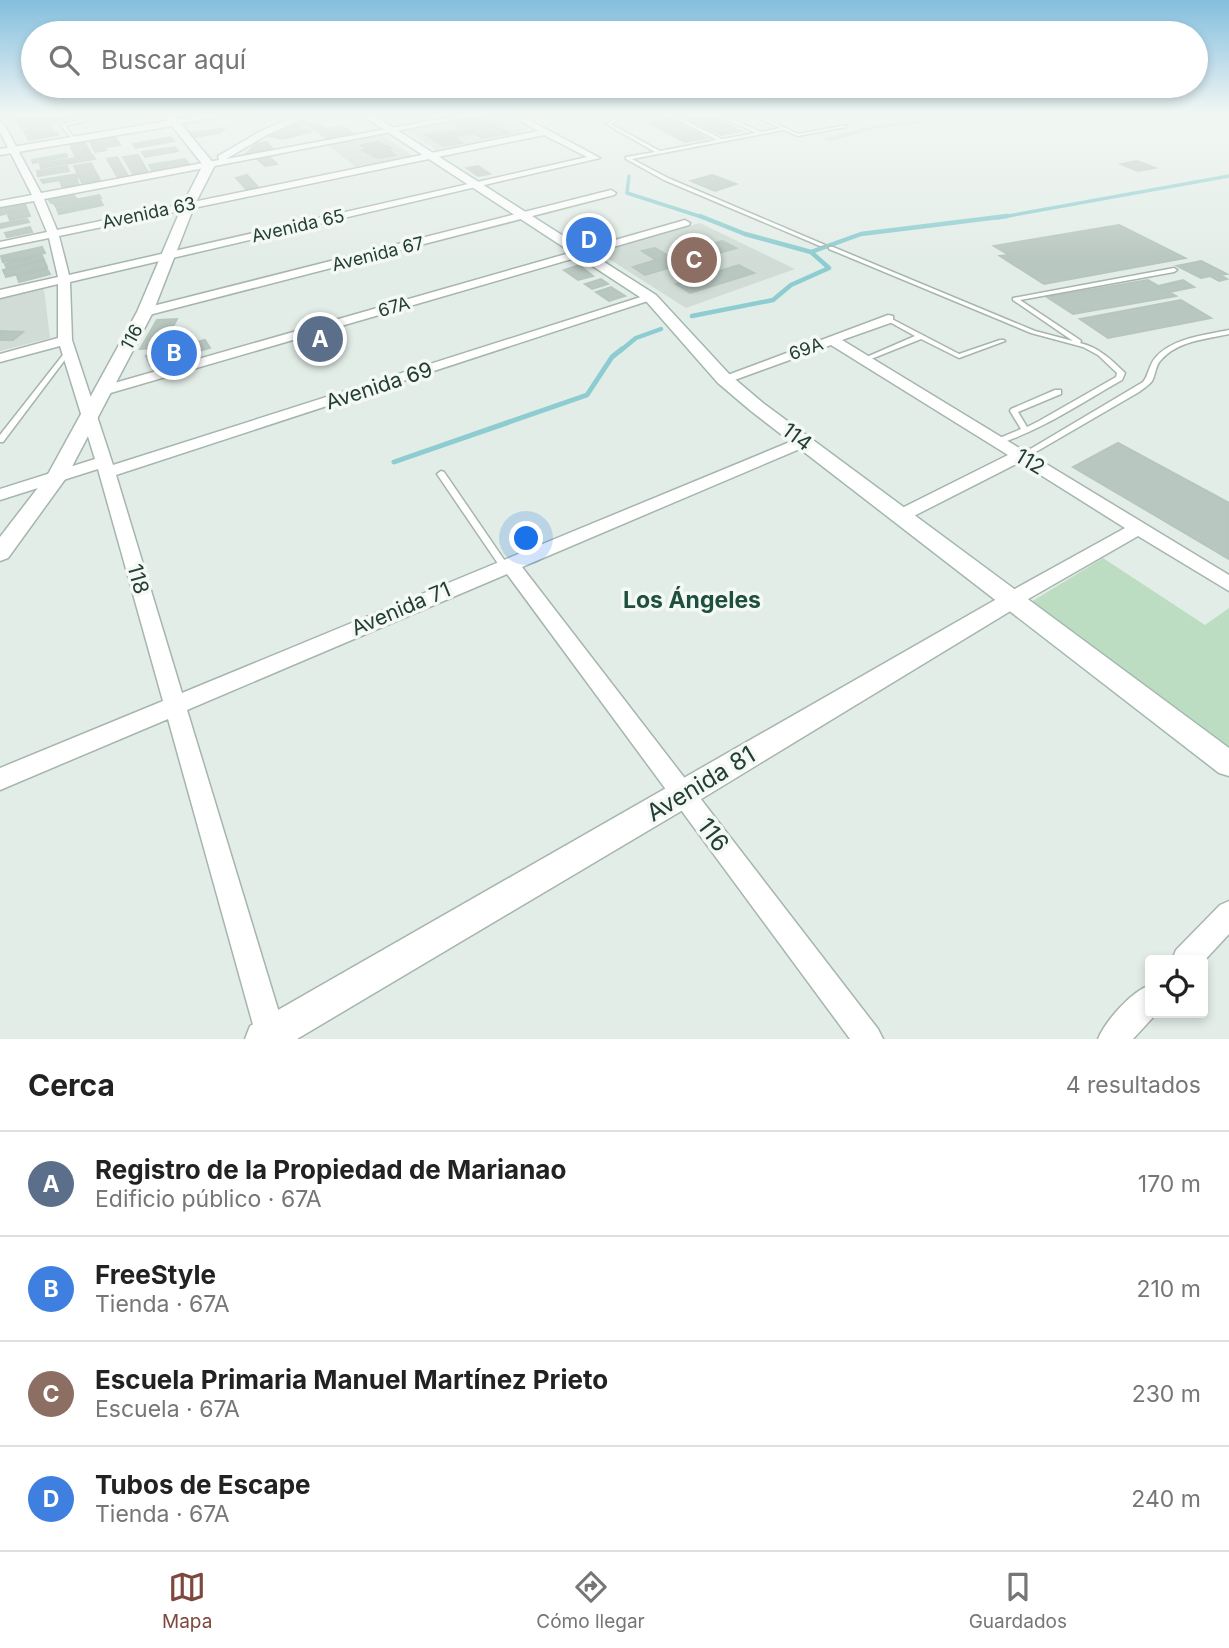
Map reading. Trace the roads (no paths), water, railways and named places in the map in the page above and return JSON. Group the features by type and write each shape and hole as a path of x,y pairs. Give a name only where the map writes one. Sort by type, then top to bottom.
{"street":[{"name":"118","path":"21,162 52,234 64,279 66,346 105,467 269,1038"},
{"path":"208,165 212,162"},
{"path":"0,204 221,162"},
{"name":"Avenida 63","path":"0,245 398,162"},
{"name":"114","path":"440,162 651,299 724,379 1009,601 1229,764"},
{"name":"Avenida 65","path":"0,295 576,162"},
{"name":"116","path":"0,554 56,478 145,312 208,165"},
{"name":"Avenida 67","path":"145,312 611,193"},
{"name":"67A","path":"102,391 685,223"},
{"name":"Avenida 69","path":"0,495 105,467 651,299"},
{"name":"69A","path":"724,379 888,318"},
{"name":"112","path":"831,340 998,442 1026,453 1229,584"},
{"path":"0,358 66,346"},
{"name":"Avenida 71","path":"0,779 803,442"},
{"path":"900,516 1026,453"},
{"name":"Avenida 81","path":"269,1038 1009,601 1139,528"},
{"name":"116","path":"507,565 868,1039"},
{"path":"1191,955 1229,914"},
{"path":"1113,1039 1145,1004"}],"lane":[{"path":"636,162 666,179 822,244"},
{"path":"831,248 1033,332 1085,346"},
{"path":"998,442 1026,431 1119,378 1121,373 1118,368 1015,299 1174,270"},
{"path":"888,318 959,356 1002,341"},
{"path":"1026,453 1136,390 1148,381 1149,371 1159,355 1174,345 1229,332"},
{"path":"864,360 921,336"},
{"path":"0,440 66,346"},
{"path":"1026,431 1014,411 1058,392"},
{"path":"441,474 507,565"}],"waterway":[{"path":"629,176 627,193 705,218"},
{"path":"997,218 1229,176"},
{"path":"700,216 705,218"},
{"path":"811,252 861,234 1007,216"},
{"path":"705,218 745,234 811,252"},
{"path":"692,316 773,300 791,285 829,268 811,252"},
{"path":"620,351 636,338 661,329"},
{"path":"394,462 587,395 612,357 622,349"}],"place":[{"name":"Tubos de Escape","path":"589,240"},
{"name":"Escuela Primaria Manuel Martínez Prieto","path":"694,260"},
{"name":"Registro de la Propiedad de Marianao","path":"320,339"},
{"name":"FreeStyle","path":"174,353"}],"district":[{"name":"Los Ángeles","path":"692,600"}]}
